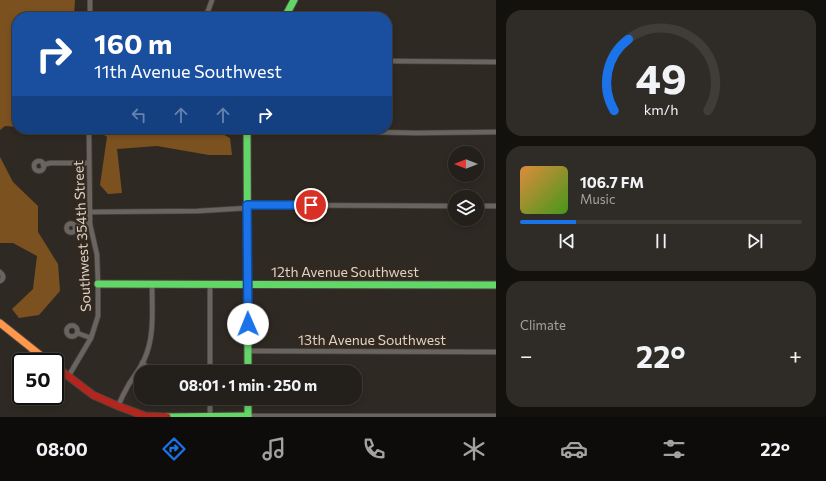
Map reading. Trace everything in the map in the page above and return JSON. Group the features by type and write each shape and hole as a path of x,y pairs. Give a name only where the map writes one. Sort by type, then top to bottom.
{"street":[{"path":"90,0 90,12"},
{"path":"207,12 212,0"},
{"path":"288,12 294,0"},
{"path":"392,61 496,62"},
{"path":"392,132 496,132"},
{"name":"Southwest 354th Street","path":"68,377 91,338 98,316 97,255 90,224 89,134"},
{"path":"248,134 248,365"},
{"path":"43,165 50,163 89,162"},
{"path":"90,212 198,211 247,207 448,206"},
{"path":"484,206 496,206"},
{"path":"75,227 90,224"},
{"path":"0,272 3,277 0,281"},
{"name":"12th Avenue Southwest","path":"98,284 496,285"},
{"path":"145,365 142,363 148,349 152,333 152,284"},
{"path":"210,284 210,365"},
{"path":"0,323 36,353"},
{"path":"77,333 91,338"},
{"path":"31,353 33,349"},
{"name":"13th Avenue Southwest","path":"248,351 496,352"},
{"path":"64,374 93,395 145,416 496,416"},
{"path":"118,406 128,385 134,377"},
{"path":"210,405 210,416"},
{"path":"248,405 248,416"}],"shaded area":[{"path":"0,0 75,0 74,12 12,12 12,127 5,126 0,130"},
{"path":"103,134 222,134 230,138 232,155 209,155 157,146 117,149 122,193 108,194 100,185 107,137"},
{"path":"0,157 13,182 38,206 38,232 58,264 60,291 39,315 19,318 12,309 33,289 37,256 13,243 0,243"}],"traffic: fast":[{"path":"288,12 294,0"},
{"path":"247,134 248,365"},
{"path":"98,284 496,285"},
{"path":"248,405 248,417"},
{"path":"167,417 248,416"}],"traffic: slow":[{"path":"0,323 38,353"}],"traffic: jam":[{"path":"64,373 93,395 118,406 145,416 167,417"}],"route":[{"path":"248,324 247,205 311,205"}]}
